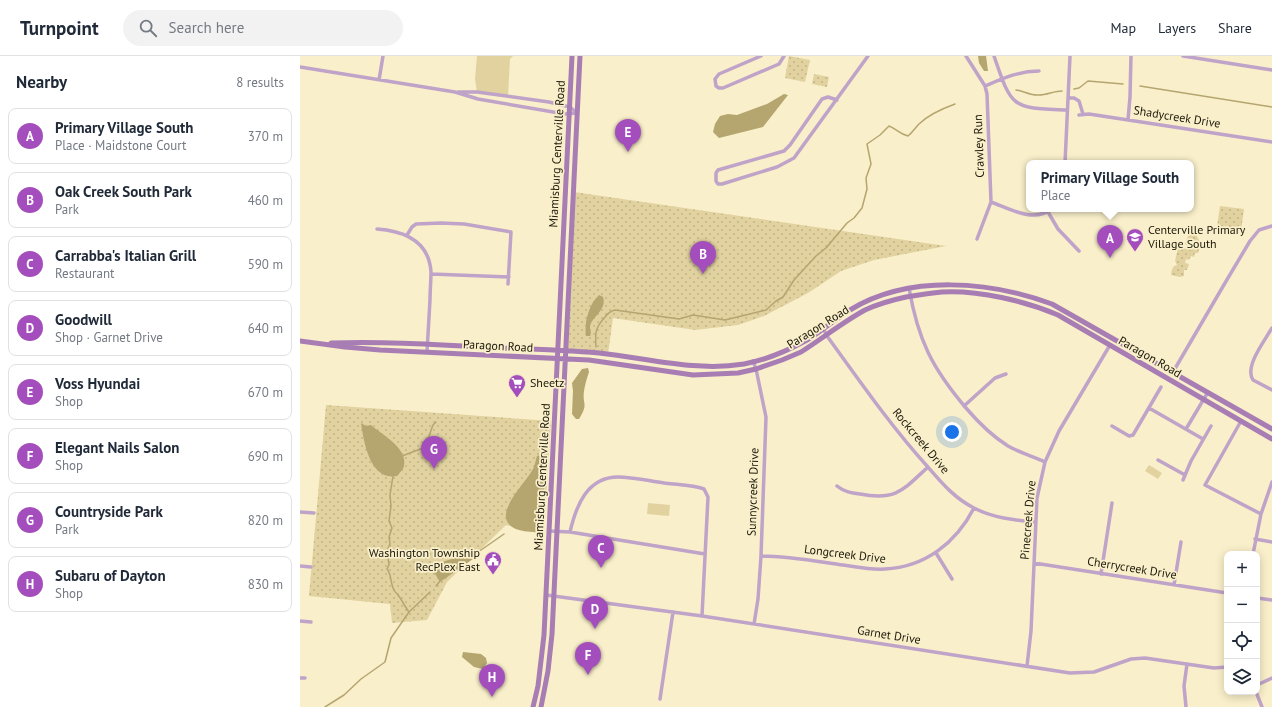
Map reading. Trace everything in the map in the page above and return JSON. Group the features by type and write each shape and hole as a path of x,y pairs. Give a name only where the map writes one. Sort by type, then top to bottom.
{"street":[{"path":"379,80 383,56"},
{"name":"Miamisburg Centerville Road","path":"532,707 538,686 544,635 572,56"},
{"name":"Miamisburg Centerville Road","path":"541,707 548,671 552,634 580,56"},
{"path":"761,56 719,74 715,79 716,86 723,88 779,64 784,56"},
{"path":"836,100 828,97 822,99 790,145 784,151 718,170 716,173 716,181 718,184 777,167 789,161 797,154 868,56"},
{"name":"Crawley Run","path":"966,56 985,86 988,94 991,202 977,239"},
{"path":"994,56 1009,96 1013,100 1022,106 1032,109 1067,110"},
{"path":"1065,160 1070,56"},
{"path":"1128,120 1131,56"},
{"path":"1183,56 1272,70"},
{"path":"300,67 455,92 478,99 570,114 577,113"},
{"path":"985,86 1022,72 1039,71"},
{"path":"455,92 477,92 549,102 570,107 577,113"},
{"name":"Shadycreek Drive","path":"1068,98 1074,98 1079,101 1082,109 1081,114 1272,142"},
{"path":"991,202 1026,215 1037,216 1048,212 1058,229 1079,252"},
{"path":"407,235 416,224 441,223 464,224 511,232 508,284"},
{"path":"1173,372 1250,241 1259,230 1272,226"},
{"path":"377,228 407,235 423,248 429,260 431,274 427,352"},
{"path":"562,254 570,254"},
{"path":"431,274 508,277"},
{"name":"Paragon Road","path":"316,344 427,344 603,353 687,366 718,367 753,361 777,354 808,339 851,309 880,296 909,288 937,285 965,285 1010,292 1052,304 1272,429"},
{"path":"909,288 918,327 928,354 948,388 984,428 999,440 1017,451 1045,462"},
{"name":"Paragon Road","path":"300,341 316,344 387,350 589,360 693,375 738,373 756,369 797,354 866,310 890,301 911,296 956,292 1022,302 1058,315 1272,439"},
{"name":"Rockcreek Drive","path":"823,328 827,336 905,442 955,496 974,508 999,517 1035,522"},
{"path":"1272,328 1254,359 1250,372 1254,380 1272,390"},
{"path":"387,343 387,350"},
{"name":"Pinecreek Drive","path":"1027,666 1030,643 1035,522 1039,486 1045,462 1059,431 1110,345"},
{"name":"Sunnycreek Drive","path":"753,361 766,417 761,556 758,599 754,624"},
{"path":"964,406 995,378 1006,374"},
{"path":"1112,426 1129,436 1133,435 1161,387"},
{"path":"1186,429 1208,392"},
{"path":"1149,408 1203,440"},
{"path":"1241,421 1205,485 1260,514"},
{"path":"1183,480 1191,461 1211,426"},
{"path":"553,451 561,452"},
{"path":"1158,460 1185,475"},
{"path":"837,486 844,491 858,494 876,497 889,496 905,488 928,467"},
{"path":"570,532 575,513 582,497 592,485 605,479 625,477 701,488 706,491 708,497 702,616"},
{"path":"1253,551 1260,514 1272,482"},
{"path":"1101,574 1112,503"},
{"name":"Longcreek Drive","path":"761,556 789,557 867,568 895,568 912,564 936,553 958,535 969,519 974,508"},
{"path":"300,512 314,513"},
{"path":"549,531 570,532 705,554"},
{"path":"1255,539 1272,542"},
{"path":"1174,585 1181,542"},
{"path":"936,553 952,579"},
{"name":"Cherrycreek Drive","path":"1034,563 1224,593"},
{"path":"300,566 311,567"},
{"name":"Garnet Drive","path":"546,595 702,616 1078,673 1094,672 1138,658 1152,658 1214,668 1224,667"},
{"path":"1260,598 1272,600"},
{"path":"660,699 673,612"},
{"path":"300,621 311,622"},
{"path":"1186,707 1184,693 1187,664"},
{"path":"300,678 305,678"},
{"path":"1260,684 1272,678"},
{"path":"1257,695 1262,707"}],"shaded area":[{"path":"477,56 513,56 510,59 508,96 477,92 475,79"},
{"path":"789,56 810,60 805,82 785,78"},
{"path":"978,56 986,56 988,71 984,71 979,63"},
{"path":"814,74 829,77 827,87 812,84"},
{"path":"784,94 788,95 763,127 719,138 713,132 715,124 720,116 728,114 737,115 767,104"},
{"path":"574,192 946,246 874,260 841,271 808,293 764,316 738,325 695,330 613,318 608,354 565,351"},
{"path":"1220,206 1244,209 1241,231 1217,227"},
{"path":"1192,233 1197,236 1201,244 1198,253 1195,253 1194,257 1191,256 1189,260 1186,259 1185,263 1189,264 1187,270 1184,270 1184,276 1180,277 1171,275 1172,268 1177,265 1175,261 1178,248 1191,249 1185,244 1189,234"},
{"path":"599,295 603,297 604,303 591,323 590,336 586,336 588,314 592,303"},
{"path":"588,368 589,372 584,391 584,410 579,419 576,419 572,414 572,383 582,369"},
{"path":"326,405 551,421 544,535 506,525 447,582 427,620 392,623 390,604 309,596"},
{"path":"361,423 366,426 371,425 394,443 399,449 403,455 404,462 403,469 397,476 388,476 380,473 375,467 367,450"},
{"path":"545,432 550,434 542,465 545,474 543,497 544,521 541,532 527,532 510,525 506,518 507,509 511,500 534,467 537,456 541,455"},
{"path":"1149,465 1162,473 1158,479 1145,471"},
{"path":"648,503 670,505 669,516 647,514"},
{"path":"468,554 473,559 440,582 434,572 435,567 442,562"},
{"path":"463,652 481,654 486,658 487,663 483,669 474,667 462,657"}],"waterway":[{"path":"1074,89 1079,88 1088,81 1123,84"},
{"path":"1140,86 1272,107"},
{"path":"1016,90 1036,95 1062,91"},
{"path":"596,347 597,328 608,313 615,310 679,319 693,315 725,320 766,310 783,297 794,280 816,256 826,248 862,208 867,189 866,178 871,164 867,144 880,135 889,126 908,136 927,118 955,104"},
{"path":"402,456 423,448 433,425 436,422"},
{"path":"393,476 390,495 391,506 389,521 392,528 389,537 390,544 387,551 389,565 387,569 395,592 409,612"},
{"path":"471,557 504,534"},
{"path":"436,586 440,581"},
{"path":"325,707 344,695 361,679 385,662 391,638 409,612 430,592"}],"place":[{"name":"Voss Hyundai","path":"628,152"},
{"name":"Centerville Primary Village South","path":"1135,252"},
{"name":"Primary Village South","path":"1110,258"},
{"name":"Oak Creek South Park","path":"703,274"},
{"name":"Sheetz","path":"517,398"},
{"name":"Countryside Park","path":"434,469"},
{"name":"Carrabba's Italian Grill","path":"601,568"},
{"name":"Washington Township RecPlex East","path":"493,575"},
{"name":"Goodwill","path":"595,629"},
{"name":"Elegant Nails Salon","path":"588,675"},
{"name":"Subaru of Dayton","path":"492,697"}]}
